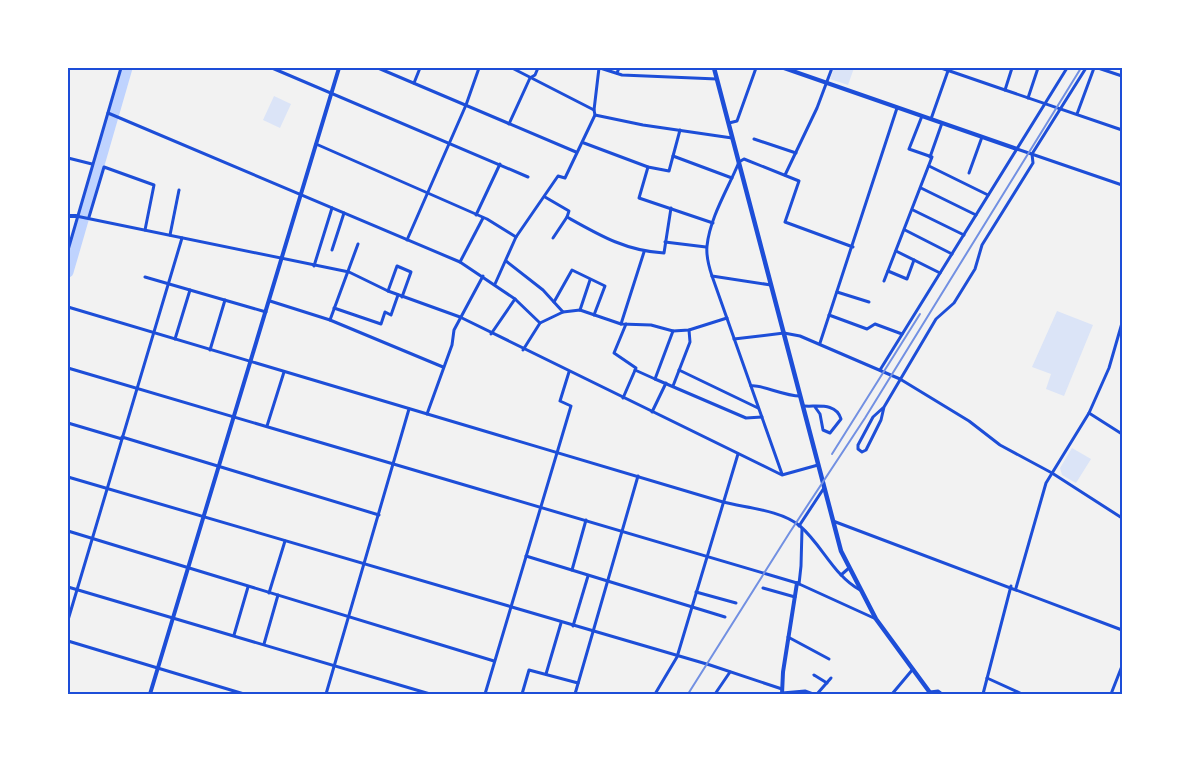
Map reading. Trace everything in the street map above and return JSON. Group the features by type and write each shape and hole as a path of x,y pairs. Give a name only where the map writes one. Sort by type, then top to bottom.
{"main road":[{"path":"714,68 804,406 832,520 849,568 876,619 930,693"}],"street":[{"path":"68,250 121,68"},
{"path":"272,68 528,177"},
{"path":"150,694 339,68"},
{"path":"378,68 576,152"},
{"path":"414,83 420,68"},
{"path":"407,240 466,105 479,68"},
{"path":"512,68 594,110"},
{"path":"509,124 530,78 538,68"},
{"path":"495,284 516,237 558,176 565,178 576,152 584,143 595,115 594,110 600,68 617,73 717,79"},
{"path":"617,73 619,68"},
{"path":"728,124 736,121 756,68"},
{"path":"784,68 1122,185"},
{"path":"785,175 832,68"},
{"path":"941,68 1122,130"},
{"path":"1005,90 1012,68"},
{"path":"1028,98 1038,68"},
{"path":"880,370 1067,68"},
{"path":"884,406 881,420 866,450 862,452 858,450 858,444 873,417 884,406 936,319 954,303 975,269 982,245 1033,163 1032,154 1086,68"},
{"path":"1077,114 1094,68"},
{"path":"1098,68 1110,69 1122,76"},
{"path":"930,119 948,69"},
{"path":"820,343 897,108"},
{"path":"109,113 460,262 515,298 540,323"},
{"path":"595,115 643,125 732,138"},
{"path":"922,116 909,150 930,156"},
{"path":"884,281 913,210 942,123"},
{"path":"584,143 648,167 669,171 680,130"},
{"path":"969,173 982,137"},
{"path":"754,139 796,153"},
{"path":"316,144 483,218 516,237"},
{"path":"673,156 732,178"},
{"path":"68,158 92,164"},
{"path":"782,475 712,276 707,247 713,223 739,162 744,159 800,181 785,222 852,247"},
{"path":"476,215 500,164"},
{"path":"929,166 988,195"},
{"path":"88,217 104,167 154,185 145,230"},
{"path":"648,167 639,198 713,223"},
{"path":"921,188 976,215"},
{"path":"170,235 179,190"},
{"path":"545,197 569,210 568,217 553,238"},
{"path":"314,266 332,208"},
{"path":"568,217 619,245 644,252 664,253 672,208"},
{"path":"913,210 964,235"},
{"path":"332,250 344,213"},
{"path":"68,216 88,217 282,260 349,272 402,297 460,317 523,350 782,475 819,465"},
{"path":"460,262 483,218"},
{"path":"905,230 952,254"},
{"path":"68,620 182,238"},
{"path":"665,242 707,247"},
{"path":"330,320 358,244"},
{"path":"896,251 940,273"},
{"path":"644,252 614,353 636,368 636,370 655,379 746,418 762,417"},
{"path":"888,272 906,280 914,260"},
{"path":"506,261 526,276 563,312"},
{"path":"388,291 397,266 412,272 402,297"},
{"path":"554,302 572,270 605,286 594,315"},
{"path":"427,414 460,317 483,276"},
{"path":"712,276 771,285"},
{"path":"145,277 266,312"},
{"path":"580,310 590,280"},
{"path":"176,339 190,290"},
{"path":"837,292 868,302"},
{"path":"334,308 381,324 385,312 391,315 398,295"},
{"path":"491,334 515,298"},
{"path":"210,350 225,300"},
{"path":"270,301 330,320 443,367"},
{"path":"68,307 723,502 787,518 800,527 851,585 860,590"},
{"path":"523,350 540,323 563,312 580,310 624,324 651,325 673,331 689,330 726,318"},
{"path":"829,315 866,329 875,324 902,334"},
{"path":"1016,588 1046,483 1089,413 1109,368 1121,333 1122,324"},
{"path":"673,386 690,342 689,330"},
{"path":"655,379 673,331"},
{"path":"734,339 784,333 820,343 900,379 969,421 1000,445 1052,473 1122,517"},
{"path":"68,368 798,583 876,619"},
{"path":"623,398 636,370"},
{"path":"679,370 758,408"},
{"path":"266,426 284,372"},
{"path":"485,694 571,406 560,402 569,372"},
{"path":"652,412 666,383"},
{"path":"751,386 756,385 783,395 801,396"},
{"path":"804,406 827,406 838,412 841,419 834,431 826,432 823,430 820,414 815,407"},
{"path":"326,694 409,409"},
{"path":"1089,413 1122,434"},
{"path":"68,422 379,515"},
{"path":"655,694 677,657 738,454"},
{"path":"575,694 638,476"},
{"path":"68,477 730,672 782,692 805,691 813,694"},
{"path":"782,692 788,637 801,566 800,527 824,487"},
{"path":"572,570 586,520"},
{"path":"832,520 1011,586 1122,630"},
{"path":"68,531 187,569 494,660"},
{"path":"269,593 285,541"},
{"path":"526,556 691,608 726,617"},
{"path":"841,575 849,568"},
{"path":"573,626 588,576"},
{"path":"234,635 248,586"},
{"path":"983,694 1011,586"},
{"path":"68,587 430,694"},
{"path":"763,588 795,597"},
{"path":"696,592 736,603"},
{"path":"264,644 278,595"},
{"path":"546,674 561,623"},
{"path":"788,637 829,659"},
{"path":"68,641 244,694"},
{"path":"1111,694 1122,666"},
{"path":"892,694 913,668"},
{"path":"522,694 529,670 578,683"},
{"path":"715,694 730,672"},
{"path":"814,675 827,683"},
{"path":"818,694 831,678"},
{"path":"987,678 1022,694"},
{"path":"930,693 938,691 942,694"}],"shaded area":[{"path":"834,68 854,68 848,85 830,79"},
{"path":"274,96 291,104 280,128 263,120"},
{"path":"1057,311 1093,325 1064,396 1046,389 1051,374 1032,367"},
{"path":"1072,448 1091,459 1076,483 1062,475 1060,468"}],"waterway":[{"path":"68,272 127,68"}],"railway":[{"path":"688,694 790,532 865,418 1081,68"},
{"path":"832,454 920,314"}]}
